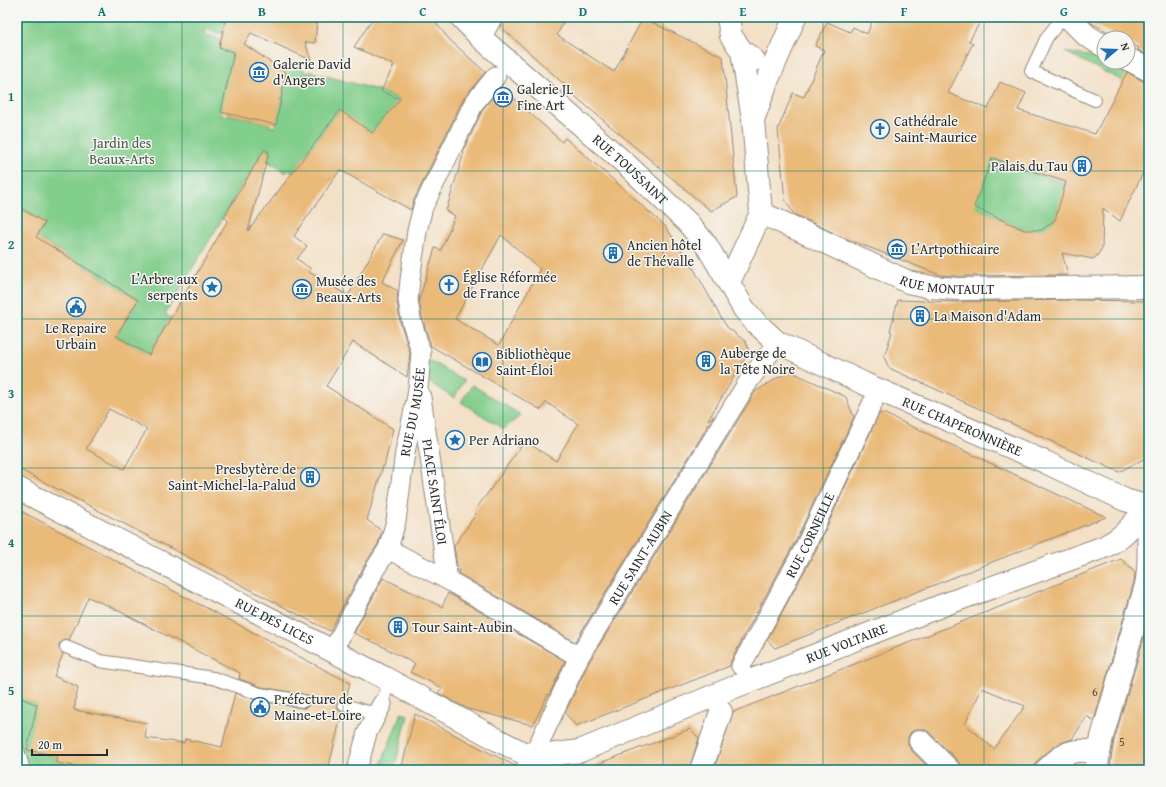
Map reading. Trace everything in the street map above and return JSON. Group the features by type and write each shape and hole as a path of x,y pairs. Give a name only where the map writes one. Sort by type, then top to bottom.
{"street":[{"name":"RUE TOUSSAINT","path":"461,17 480,37 627,165 688,223 707,246 744,309 756,323 773,348"},
{"path":"480,37 491,17"},
{"path":"728,17 731,36 742,51 752,59 762,63 776,60"},
{"path":"753,120 776,60 795,17"},
{"path":"1068,17 1087,36 1096,41"},
{"path":"729,282 761,213 753,120 742,51"},
{"path":"1136,63 1149,70"},
{"name":"RUE DU MUSÉE","path":"339,639 375,569 388,548 396,521 405,452 417,396 419,379 420,352 411,319 408,300 415,245 423,207 474,103 496,76"},
{"name":"RUE MONTAULT","path":"761,213 908,282 931,287 957,289 1149,287"},
{"name":"RUE CHAPERONNIÈRE","path":"773,348 863,383 1045,462 1125,500 1149,507"},
{"name":"RUE SAINT-AUBIN","path":"528,764 542,737 578,656 750,379 773,348"},
{"name":"PLACE SAINT ÉLOI","path":"419,379 448,580"},
{"name":"RUE CORNEILLE","path":"742,666 805,547 873,402"},
{"name":"RUE DES LICES","path":"17,488 389,680 498,740 528,764"},
{"name":"RUE VOLTAIRE","path":"528,764 580,751 732,688 943,604 1104,547 1128,532 1140,515 1149,507"},
{"path":"1046,770 1060,757 1068,753 1085,751 1097,761 1146,585 1149,569 1149,512"},
{"path":"388,548 448,580 578,656"},
{"path":"357,770 367,733 382,704"},
{"path":"700,770 721,712"},
{"path":"920,741 949,770"}],"lane":[{"path":"1064,17 1047,37 1031,71 1095,100"},
{"path":"66,647 100,661 214,678 260,694 303,701"},
{"path":"344,705 372,712 379,708 382,704 389,680"},
{"path":"17,748 24,770"}],"green space":[{"name":"Jardin des Beaux-Arts","path":"17,17 113,17 124,21 125,17 227,17 222,34 205,29 204,34 221,40 219,48 239,52 221,115 227,116 228,114 269,123 269,126 275,127 277,120 275,119 278,102 281,103 282,97 280,96 283,83 286,84 287,78 284,77 287,63 301,66 306,73 312,72 381,91 406,102 372,133 340,111 293,172 289,170 286,173 260,156 165,314 171,318 149,355 116,336 138,300 36,237 45,223 17,206"},
{"path":"1065,52 1096,58 1096,68"},
{"path":"1101,70 1129,70 1149,80 1149,94"},
{"path":"989,157 1067,184 1053,226 1036,235 974,207"},
{"path":"424,357 464,381 454,398 424,379"},
{"path":"472,385 521,415 504,429 461,402"},
{"path":"17,696 37,705 57,756 56,763 91,769 90,770 17,770"},
{"path":"401,713 408,715 394,770 379,770"}],"building":[{"name":"Galerie David d'Angers","path":"214,17 309,17 317,21 315,43 305,42 311,60 251,33 244,44 286,73 276,125 221,112 234,52 219,48 225,22"},
{"path":"374,17 431,17 449,39 485,72 464,98 413,202 411,210 340,170 294,236 307,246 297,259 311,269 309,272 348,296 383,234 403,240 382,282 398,291 397,302 400,321 410,353 407,377 353,342 326,386 393,429 384,467 383,466 367,520 382,531 378,544 365,564 330,631 17,468 17,206 45,223 36,237 138,300 116,336 149,355 228,220 224,217 264,150 269,152 248,231 340,110 372,133 400,99 381,91 394,65 354,47","holes":["109,409 147,429 124,469 86,449"]},
{"path":"503,17 566,17 557,35 614,72 643,18 723,57 737,197 711,211 564,87 565,85 500,26"},
{"path":"874,17 983,17 969,41 973,43 948,93 988,109 1000,82 1026,93 1018,110 1095,134 1127,72 1143,81 1149,82 1149,160 1120,221 1103,208 1102,248 1097,256 1093,259 1062,253 1068,275 940,275 842,237 794,214 785,200 778,129 793,93 804,97 824,50 815,46 827,22 850,32 853,27 867,34","holes":["992,158 1066,182 1055,220 1042,230 1024,230 974,207"]},
{"path":"1086,17 1149,17 1149,56 1138,50 1139,48 1136,46 1136,30 1105,30 1093,24"},
{"path":"501,87 562,142 565,138 665,226 694,269 727,327 746,342 749,352 708,420 714,416 575,642 458,573 459,570 454,546 476,514 474,512 525,441 556,461 578,424 546,402 541,410 431,346 422,317 419,300 435,248 441,250 455,216 446,211 464,152 463,151 483,109","holes":["501,235 540,269 499,345 455,319"]},
{"path":"898,300 957,302 1073,300 1149,301 1149,456 1119,472 889,368 884,357 892,332 890,331"},
{"path":"787,372 792,372 846,397 854,417 795,542 747,630 731,661 730,666 576,726 565,713 589,662 756,391"},
{"path":"883,413 1106,517 775,648 767,640 815,552 879,414"},
{"path":"17,509 350,683 346,698 339,699 337,703 338,710 342,712 328,770 99,770 56,763 57,756 27,750 37,705 17,696","holes":["88,597 109,606 240,673 239,679 262,687 307,695 310,699 309,705 306,708 302,708 259,701 235,693 222,747 185,739 184,743 145,738 147,723 74,710 78,687 54,676 63,654 59,648 59,644 65,640 69,640"]},
{"path":"1121,559 1135,573 1134,582 1094,721 1087,716 1072,739 1058,744 1050,750 1037,761 1034,766 1034,770 961,770 961,766 958,761 929,732 923,729 917,729 911,732 908,737 908,744 911,750 931,770 714,770 733,712","holes":["982,688 1025,706 994,749 965,724"]},
{"path":"383,578 442,607 448,593 565,661 533,725 468,709 438,693 442,688 410,672 415,664 354,633"},
{"path":"1149,620 1149,770 1110,770 1114,740"},
{"path":"415,714 515,766 514,770 401,770"},
{"path":"690,729 699,738 689,770 587,770 587,768"}],"place":[{"name":"Galerie David d'Angers","path":"259,72"},
{"name":"Galerie JL Fine Art","path":"503,97"},
{"name":"Cathédrale Saint-Maurice","path":"880,129"},
{"name":"Palais du Tau","path":"1082,166"},
{"name":"L’Artpothicaire","path":"897,249"},
{"name":"Ancien hôtel de Thévalle","path":"613,253"},
{"name":"Église Réformée de France","path":"449,285"},
{"name":"L’Arbre aux serpents","path":"212,287"},
{"name":"Musée des Beaux-Arts","path":"302,289"},
{"name":"Le Repaire Urbain","path":"76,307"},
{"name":"La Maison d'Adam","path":"920,316"},
{"name":"Auberge de la Tête Noire","path":"706,361"},
{"name":"Bibliothèque Saint-Éloi","path":"482,362"},
{"name":"Per Adriano","path":"455,440"},
{"name":"Presbytère de Saint-Michel-la-Palud","path":"310,477"},
{"name":"Tour Saint-Aubin","path":"398,627"},
{"name":"Préfecture de Maine-et-Loire","path":"260,707"}]}
